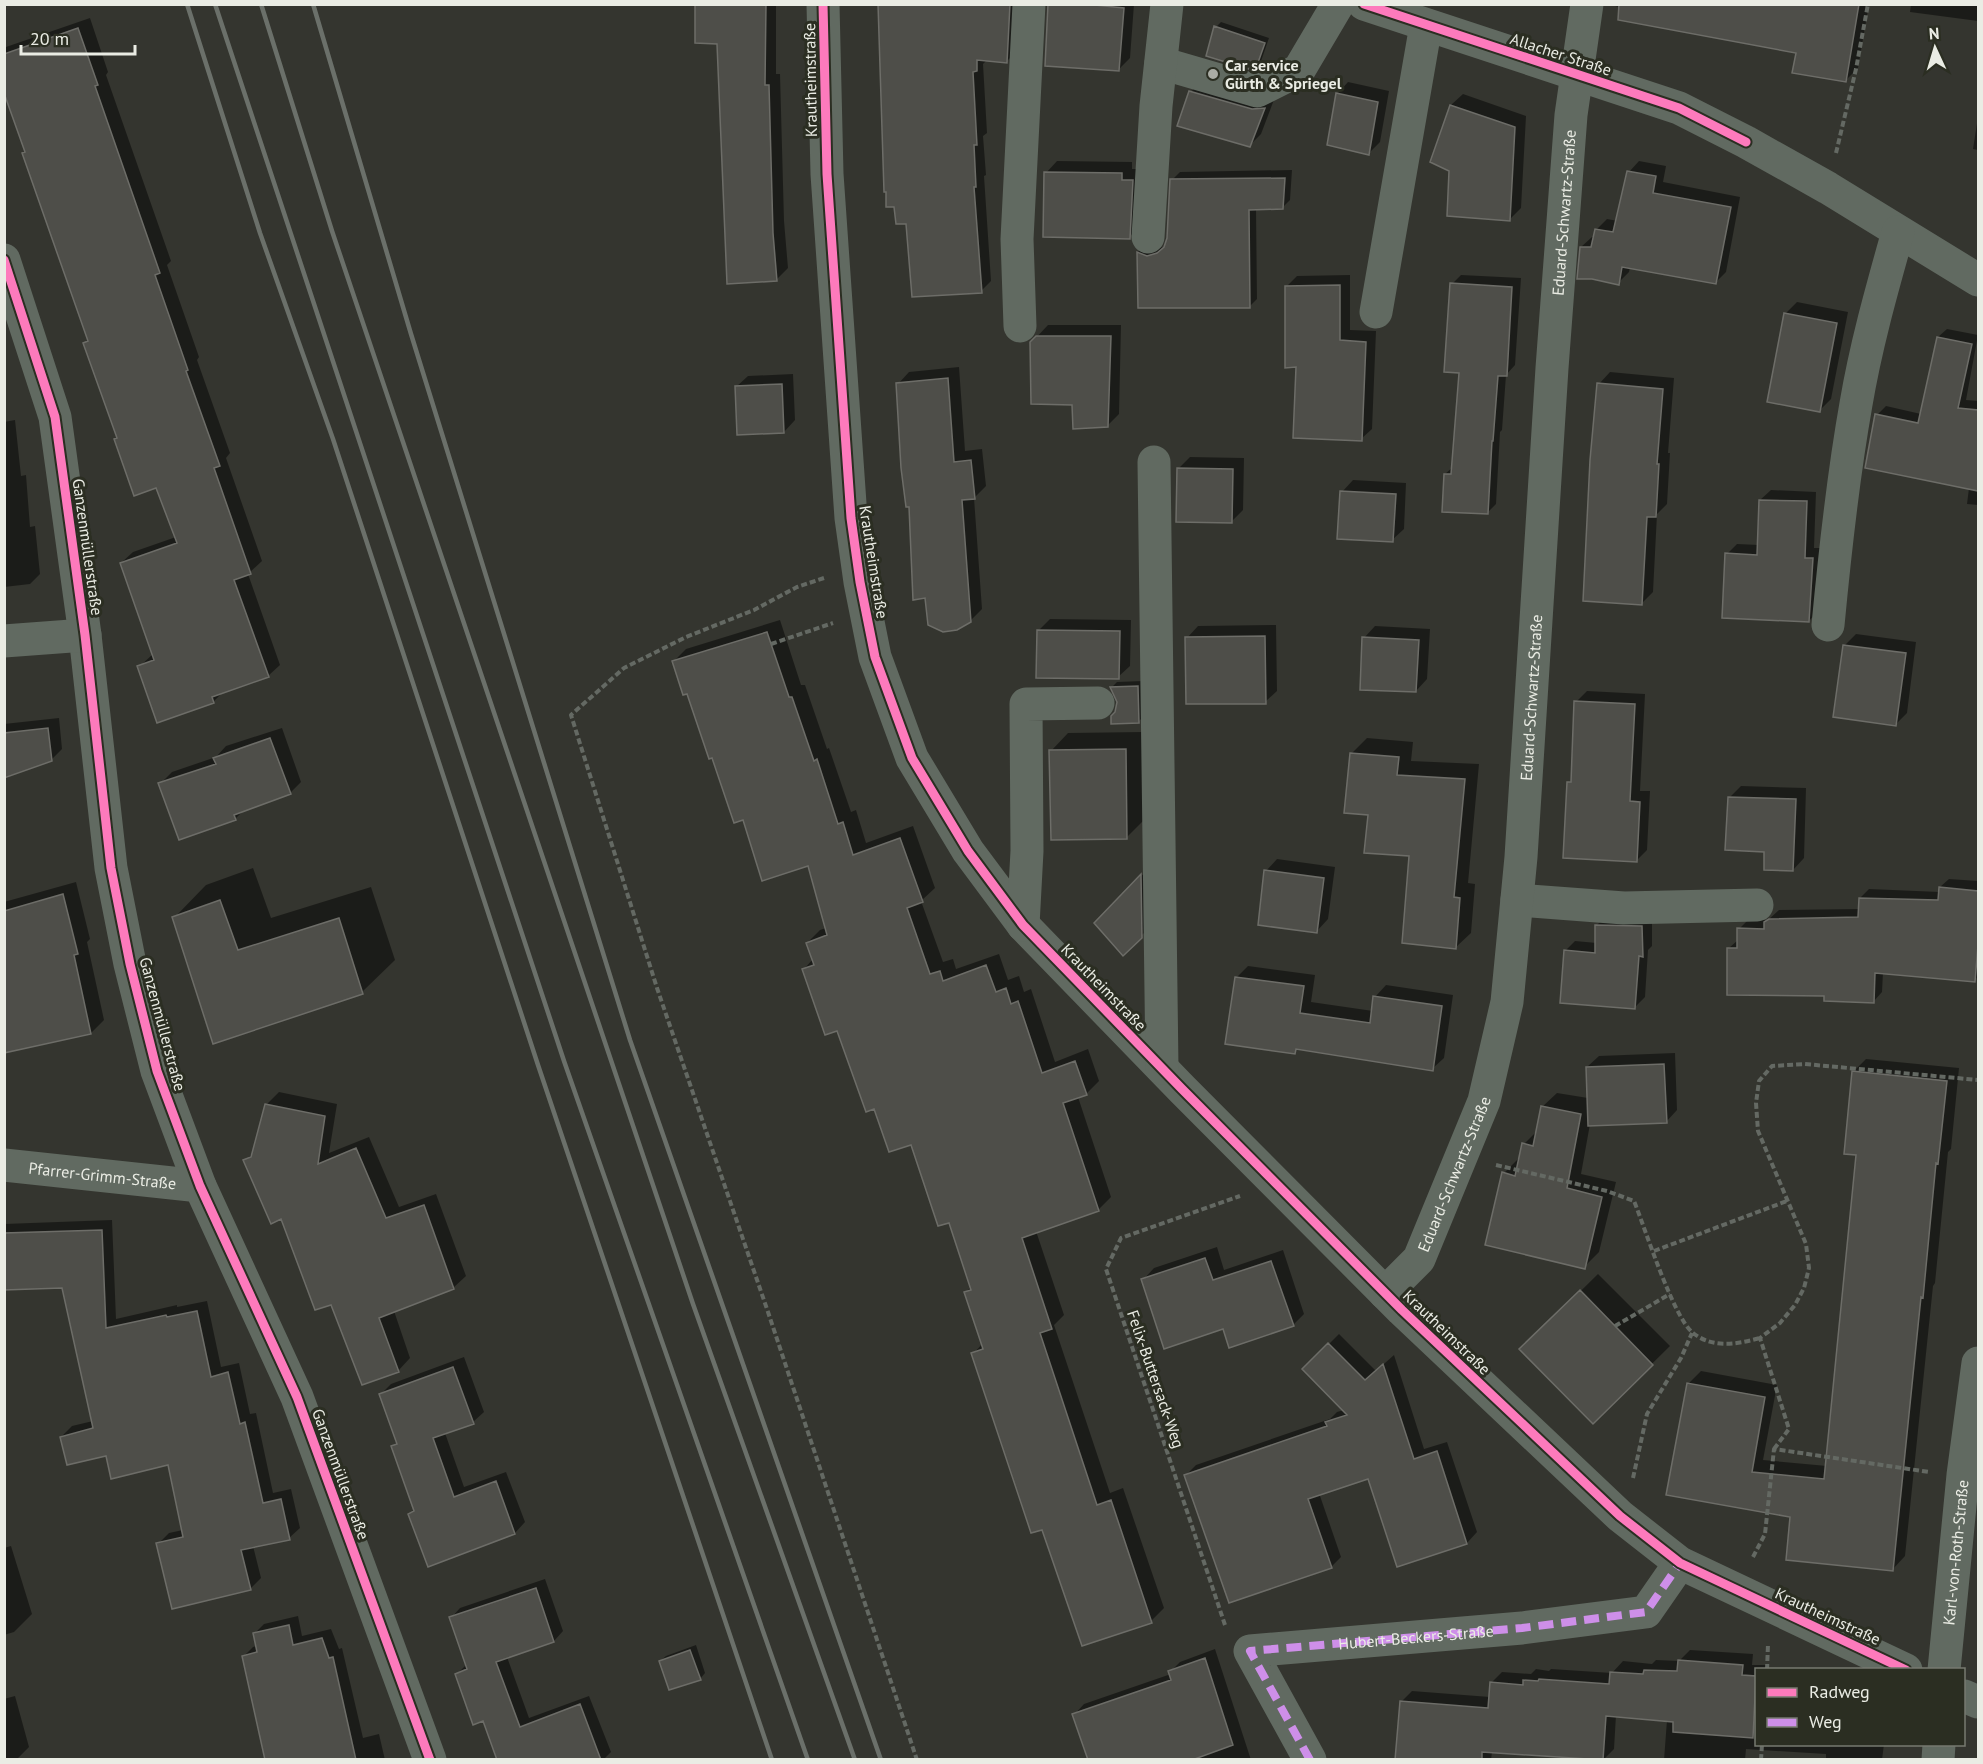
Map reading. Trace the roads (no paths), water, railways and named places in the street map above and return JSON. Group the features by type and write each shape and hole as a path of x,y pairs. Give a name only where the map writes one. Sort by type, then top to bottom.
{"street":[{"name":"Krautheimstraße","path":"823,4 827,174 851,518 857,566 875,657 912,758 968,851 1023,925 1162,1068 1385,1293 1620,1516 1680,1563 1902,1668"},
{"path":"1020,326 1017,239 1029,4"},
{"path":"1148,237 1156,106 1167,4"},
{"path":"1161,63 1257,91 1299,70 1338,4"},
{"name":"Allacher Straße","path":"1364,4 1679,108 1828,188 1978,280"},
{"name":"Eduard-Schwartz-Straße","path":"1385,1293 1419,1259 1484,1101 1507,1002 1521,857 1552,368 1575,74 1587,4"},
{"path":"1376,312 1426,25"},
{"path":"1818,518 1843,393 1889,226"},
{"path":"1828,625 1839,515 1856,402 1879,296 1889,226"},
{"name":"Ganzenmüllerstraße","path":"4,260 55,417 84,634 111,868 130,964 157,1071 200,1186 297,1397 430,1760"},
{"path":"1154,462 1162,1068"},
{"path":"4,641 84,634"},
{"path":"1023,925 1027,851 1026,704 1098,703"},
{"path":"1517,900 1624,908 1757,904"},
{"name":"Pfarrer-Grimm-Straße","path":"4,1165 200,1186"},
{"name":"Karl-von-Roth-Straße","path":"1944,1668 1963,1475 1978,1363"},
{"name":"Hubert-Beckers-Straße","path":"1310,1760 1250,1651 1522,1628 1646,1612 1680,1563"}],"railway":[{"path":"187,4 260,233 333,439 538,1065 772,1760"},
{"path":"215,4 564,1061 808,1760"},
{"path":"261,4 332,231 693,1304 855,1760"},
{"path":"313,4 411,334 630,1040 881,1760"}],"place":[{"name":"Car service Gürth & Spriegel","path":"1213,74"}]}
